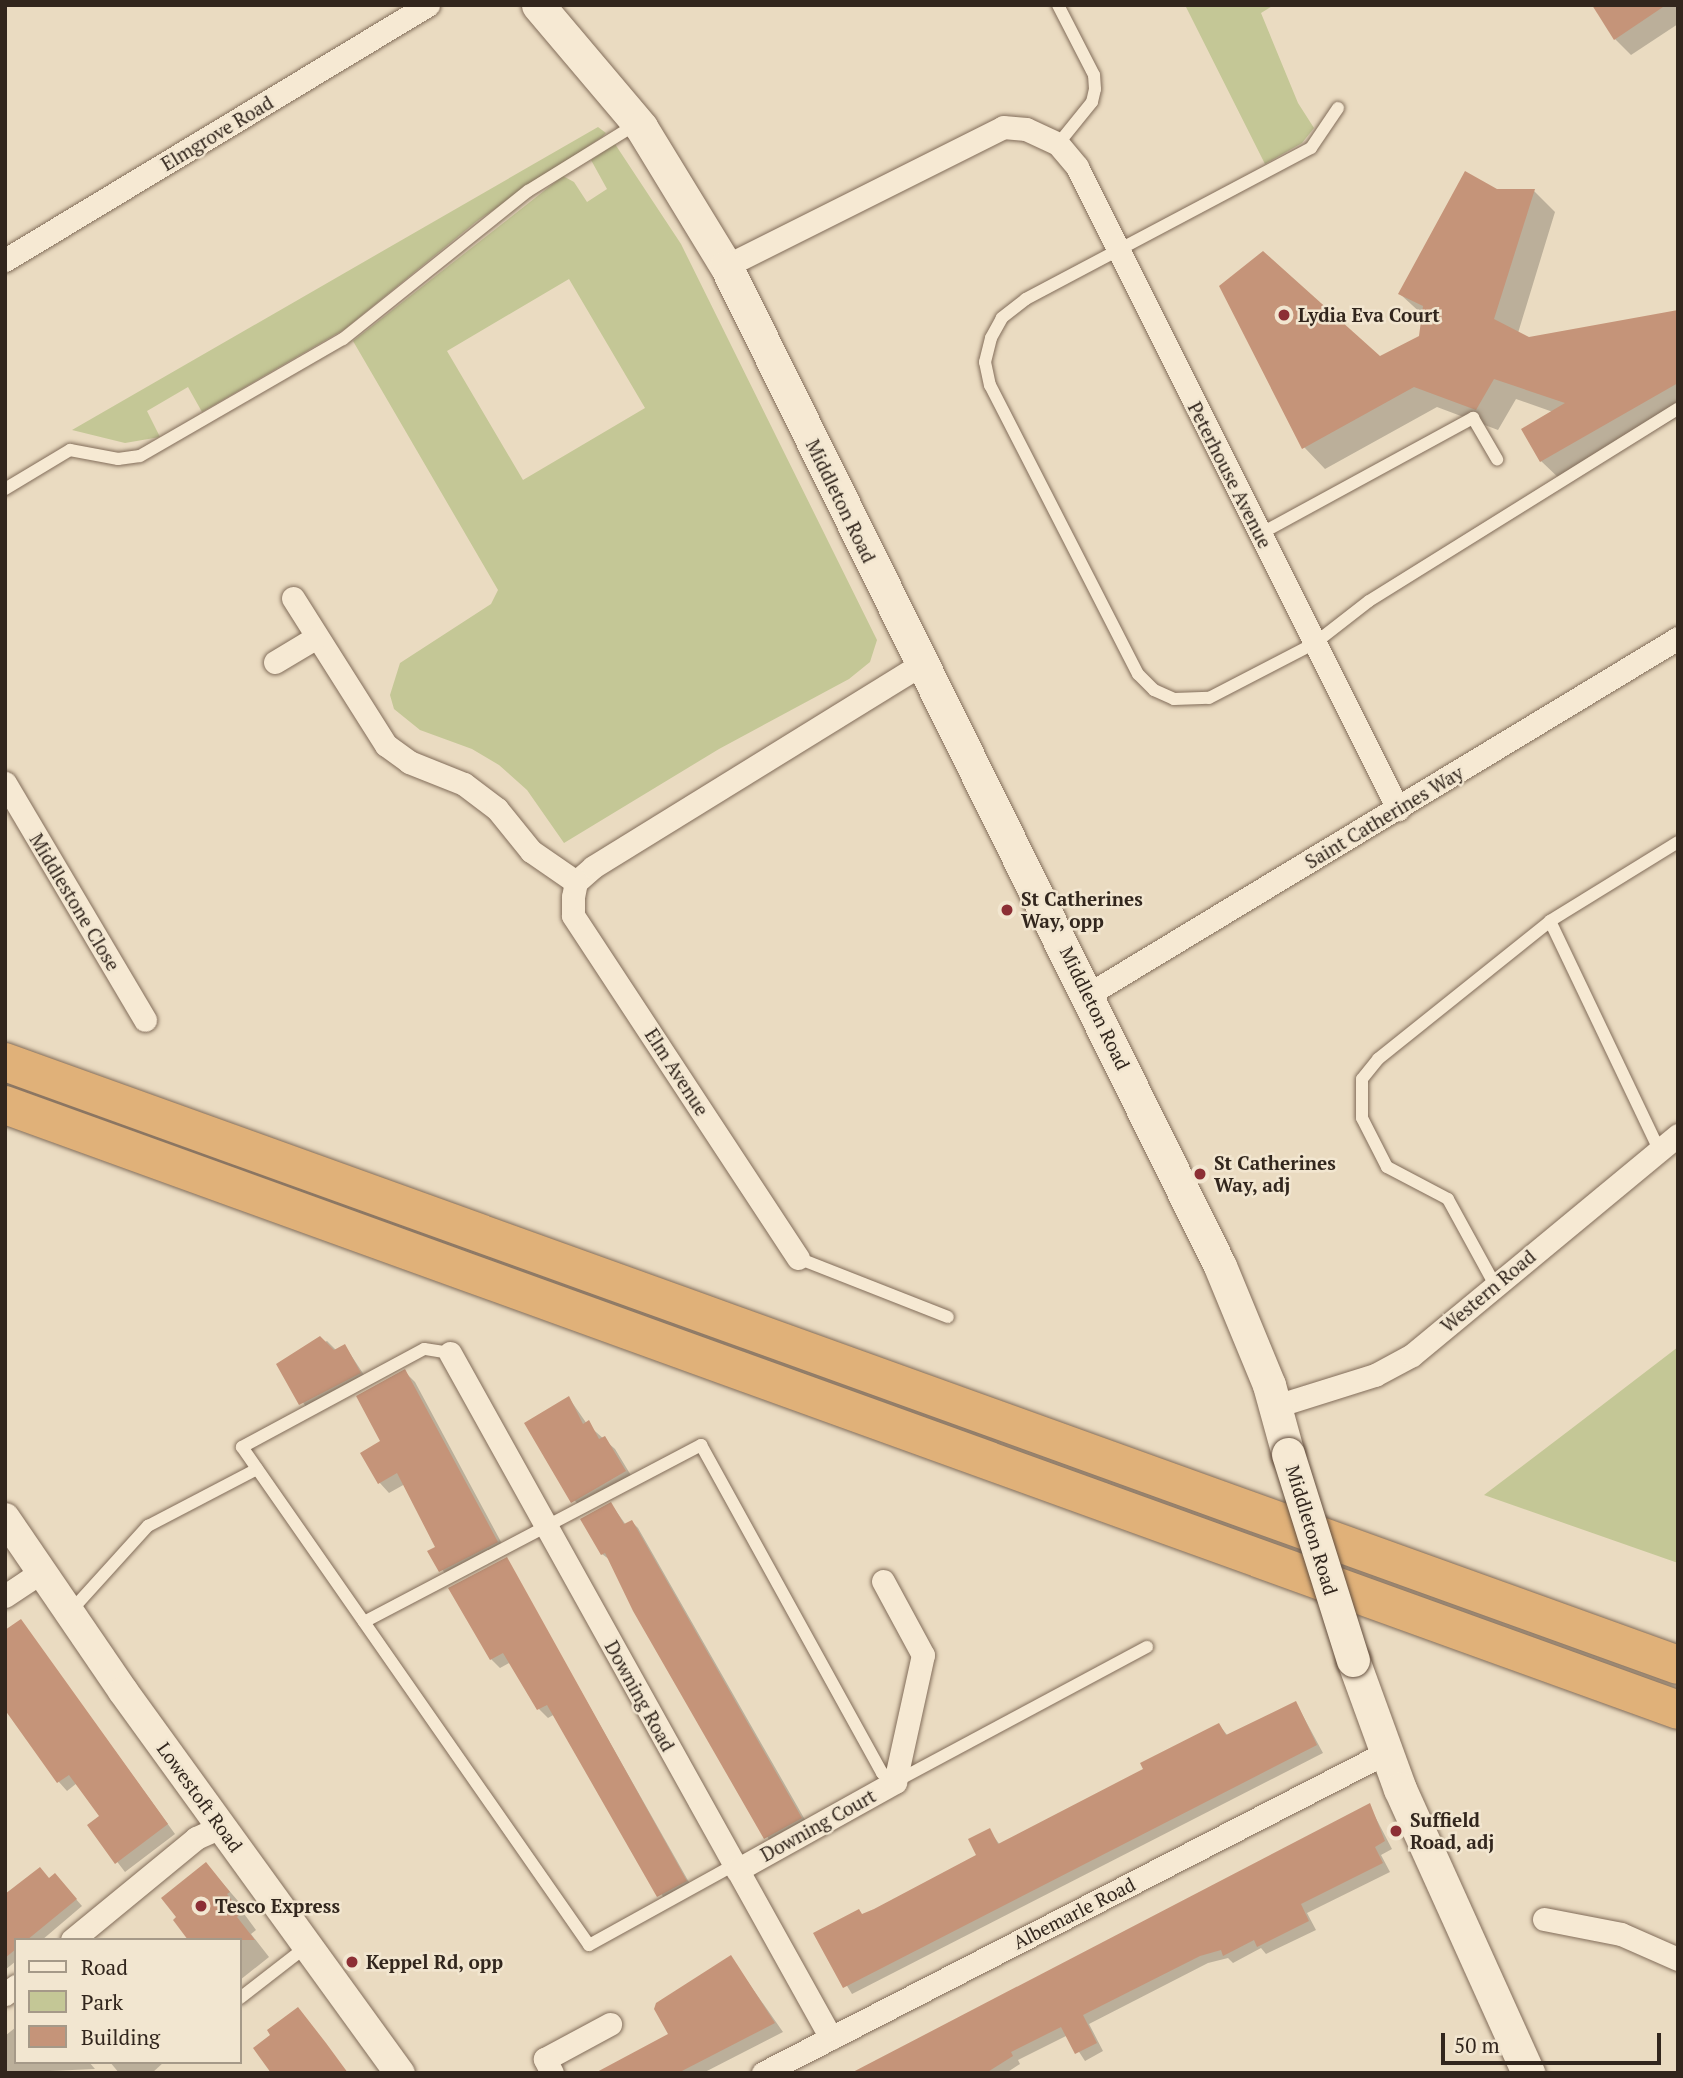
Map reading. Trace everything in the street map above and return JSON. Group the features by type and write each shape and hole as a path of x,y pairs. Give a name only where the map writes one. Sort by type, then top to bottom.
{"highway":[{"path":"5,1062 1678,1665"},
{"path":"5,1105 1678,1710"}],"main road":[{"name":"Middleton Road","path":"538,5 638,123 726,266 922,664 1089,994 1220,1266 1276,1406 1288,1454 1385,1753 1528,2073"}],"street":[{"name":"Elmgrove Road","path":"5,260 428,5"},
{"path":"726,266 1003,127 1026,130 1058,144"},
{"name":"Peterhouse Avenue","path":"1058,144 1076,167 1398,808"},
{"path":"293,598 386,745 409,762 464,784 497,809 531,851 576,882 593,867 922,664"},
{"path":"275,662 316,638"},
{"name":"Saint Catherines Way","path":"1089,994 1678,638"},
{"name":"Middlestone Close","path":"5,783 145,1020"},
{"name":"Elm Avenue","path":"576,882 573,915 798,1258"},
{"name":"Western Road","path":"1276,1406 1375,1375 1412,1355 1678,1135"},
{"name":"Downing Road","path":"450,1353 831,2038"},
{"name":"Lowestoft Road","path":"5,1518 221,1827 400,2073"},
{"path":"5,1596 41,1572"},
{"name":"Downing Court","path":"735,1867 895,1783 923,1655 883,1581"},
{"name":"Albemarle Road","path":"764,2073 1385,1753"},
{"path":"74,1938 196,1838 221,1827"},
{"path":"1544,1919 1621,1934 1678,1959"},
{"path":"552,2073 545,2059 610,2024"}],"lane":[{"path":"1058,5 1094,75 1095,89 1093,102 1058,144"},
{"path":"1338,108 1311,148 1026,299 1002,318 985,362 996,397 1138,674 1154,690 1183,700 1209,698 1315,643 1369,601 1678,409"},
{"path":"5,489 70,450 129,457 176,435 343,339 527,191 638,123"},
{"path":"1260,534 1473,418 1497,458"},
{"path":"1495,1285 1448,1199 1387,1167 1362,1118 1359,1098 1362,1079 1378,1059 1550,921 1678,842"},
{"path":"1550,921 1659,1150"},
{"path":"798,1258 948,1317"},
{"path":"450,1353 424,1349 242,1447 589,1945 735,1867"},
{"path":"364,1622 701,1445 882,1773 895,1783 1147,1647"},
{"path":"69,1613 148,1527 257,1469"},
{"path":"242,1996 307,1946"}],"green space":[{"path":"1185,5 1274,5 1261,13 1298,103 1314,128 1302,143 1265,164"},
{"path":"598,127 606,133 602,137 477,221 345,329 202,412 188,387 147,411 160,437 125,443 72,430"},
{"path":"615,144 681,244 877,640 870,662 849,679 719,749 564,843 527,790 499,765 472,749 420,730 394,709 390,695 400,663 491,604 498,590 353,341 563,176 574,182 587,202 607,189 591,160","holes":["569,279 645,408 523,480 447,351"]},
{"path":"1678,1347 1678,1563 1484,1495 1571,1429"}],"building":[{"path":"1592,5 1666,5 1614,40"},
{"name":"Lydia Eva Court","path":"1465,171 1497,189 1535,189 1494,319 1529,337 1678,310 1678,383 1540,462 1521,429 1565,403 1494,379 1476,410 1414,387 1302,449 1219,286 1263,251 1380,356 1419,336 1423,306 1398,294"},
{"path":"320,1336 334,1350 345,1344 361,1373 299,1405 276,1364"},
{"path":"405,1369 498,1542 439,1572 427,1551 435,1547 397,1473 378,1484 360,1453 380,1441 356,1396"},
{"path":"569,1396 583,1424 589,1420 599,1439 605,1436 626,1471 571,1503 524,1423"},
{"path":"611,1502 624,1524 632,1520 802,1818 764,1839 633,1611 605,1553 601,1555 580,1519"},
{"path":"507,1557 687,1881 657,1897 547,1705 537,1710 503,1653 490,1660 448,1588"},
{"path":"21,1619 168,1824 115,1864 87,1825 99,1816 69,1775 57,1783 5,1710 5,1630"},
{"path":"1296,1701 1317,1745 843,1988 813,1933 859,1909 862,1914 874,1909 976,1855 968,1839 990,1828 998,1844 1143,1769 1140,1763 1219,1723 1226,1735"},
{"path":"1370,1803 1385,1841 1375,1847 1383,1863 1301,1904 1309,1921 1257,1947 1254,1940 1223,1956 1221,1950 1200,1956 1083,2015 1097,2043 1075,2054 1061,2027 1011,2052 1013,2056 986,2073 851,2073"},
{"name":"Tesco Express","path":"206,1862 230,1892 227,1894 241,1913 237,1917 255,1940 186,1938 173,1920 176,1917 161,1898"},
{"path":"40,1867 49,1878 55,1873 77,1899 29,1938 14,1938 14,1951 5,1958 5,1894"},
{"path":"731,1955 775,2023 678,2073 595,2073 668,2034 654,2009 656,2003"},
{"path":"298,2007 348,2073 271,2073 253,2048 270,2035 267,2030"}],"place":[{"name":"Lydia Eva Court","path":"1284,315"},
{"name":"St Catherines Way, opp","path":"1007,910"},
{"name":"St Catherines Way, adj","path":"1200,1174"},
{"name":"Suffield Road, adj","path":"1396,1831"},
{"name":"Tesco Express","path":"201,1906"},
{"name":"Keppel Rd, opp","path":"352,1962"}]}
